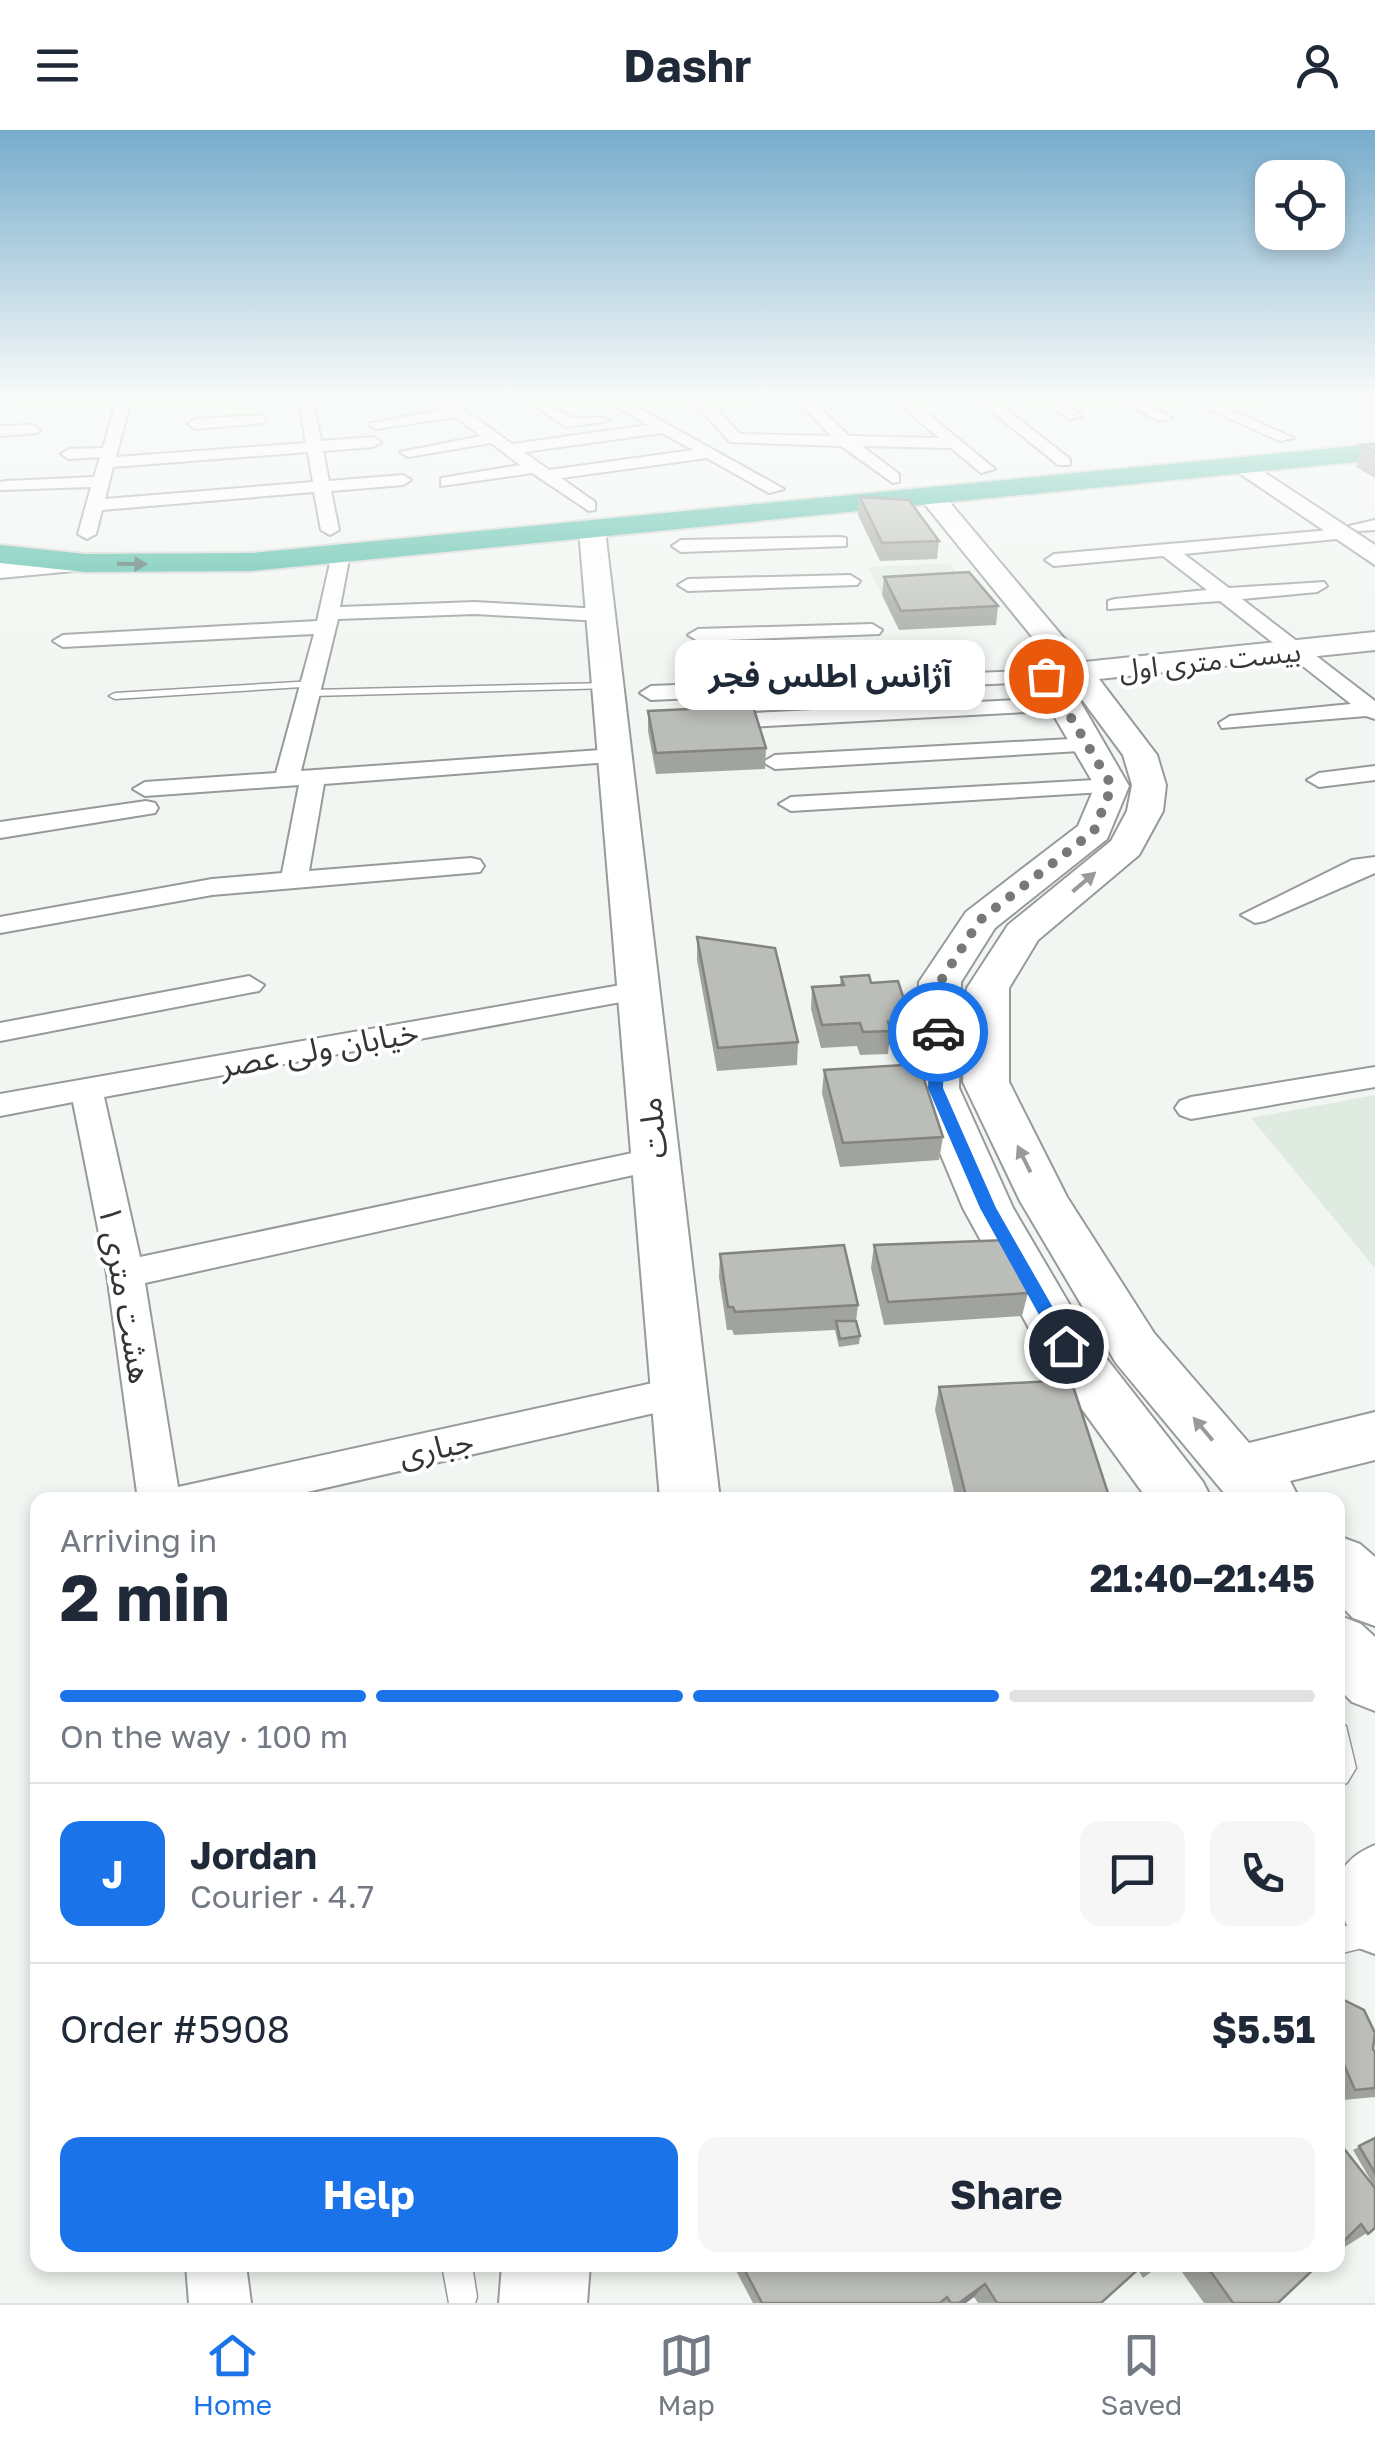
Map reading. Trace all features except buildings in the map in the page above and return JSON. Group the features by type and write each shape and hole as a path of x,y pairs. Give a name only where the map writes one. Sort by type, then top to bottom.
{"highway":[{"path":"0,554 79,543 233,563 335,542 590,518 723,496"},
{"path":"885,496 925,496"},
{"path":"590,518 679,534 754,514 944,496"}],"main road":[{"path":"1321,496 1362,530 1375,557"},
{"path":"919,499 1062,675 1140,755 1149,785 1145,811 1126,847 1022,933 988,988 986,1082 1045,1202 1135,1348 1253,1485 1375,1436"},
{"name":"ملت","path":"590,518 689,1492"},
{"path":"0,570 79,543"},
{"name":"بیست متری اول","path":"1062,675 1375,641"},
{"path":"1062,675 1089,744 1112,786 1094,831 980,920 940,982 936,1088 988,1208 1066,1346 1176,1492"},
{"path":"937,1046 986,1051"},
{"path":"1345,1570 1375,1598"},
{"path":"1345,1652 1375,1680"},
{"path":"503,2300 537,2272"}],"street":[{"path":"79,543 97,496"},
{"path":"95,505 198,496"},
{"path":"286,780 313,689 327,620 335,542 324,496"},
{"path":"567,496 590,518"},
{"path":"916,496 919,499"},
{"path":"754,514 787,616"},
{"path":"1054,560 1362,530"},
{"path":"695,619 679,534 764,544 840,542"},
{"path":"1166,550 1374,709"},
{"path":"695,619 787,616 850,582"},
{"path":"1115,605 1317,586"},
{"path":"63,641 475,608 601,615"},
{"path":"695,619 787,616 872,630"},
{"path":"651,692 1062,675"},
{"path":"810,686 820,717"},
{"path":"689,724 1018,707"},
{"path":"1230,724 1374,709"},
{"path":"775,762 1089,744"},
{"path":"0,830 146,798 286,780 615,756"},
{"path":"1319,780 1375,772"},
{"path":"294,878 313,778"},
{"path":"790,804 1112,786"},
{"path":"1255,915 1361,866 1375,865"},
{"path":"0,925 212,887 471,866"},
{"path":"0,1032 249,984"},
{"name":"خیابان ولی عصر","path":"0,1105 638,991"},
{"path":"1192,1108 1375,1077"},
{"name":"هشت متری ۱","path":"87,1090 125,1274 158,1492"},
{"path":"125,1274 656,1159"},
{"name":"جباری","path":"228,1492 680,1393"},
{"path":"1375,1872 1360,1891 1375,1930"},
{"path":"217,2272 220,2303"}],"lane":[{"path":"115,696 608,686"},
{"path":"1345,1939 1375,1930"},
{"path":"466,2272 503,2300"}],"shaded area":[{"path":"950,563 967,590 882,595 868,567"},
{"path":"1375,1095 1375,1268 1251,1118"}],"way so far":[{"path":"938,1032 940,982 980,920 1094,831 1112,786 1064,700 1046,676"}],"place":[{"name":"آژانس اطلس فجر","path":"1046,676"}],"route":[{"path":"938,1032 936,1088 988,1208 1066,1346"}]}
